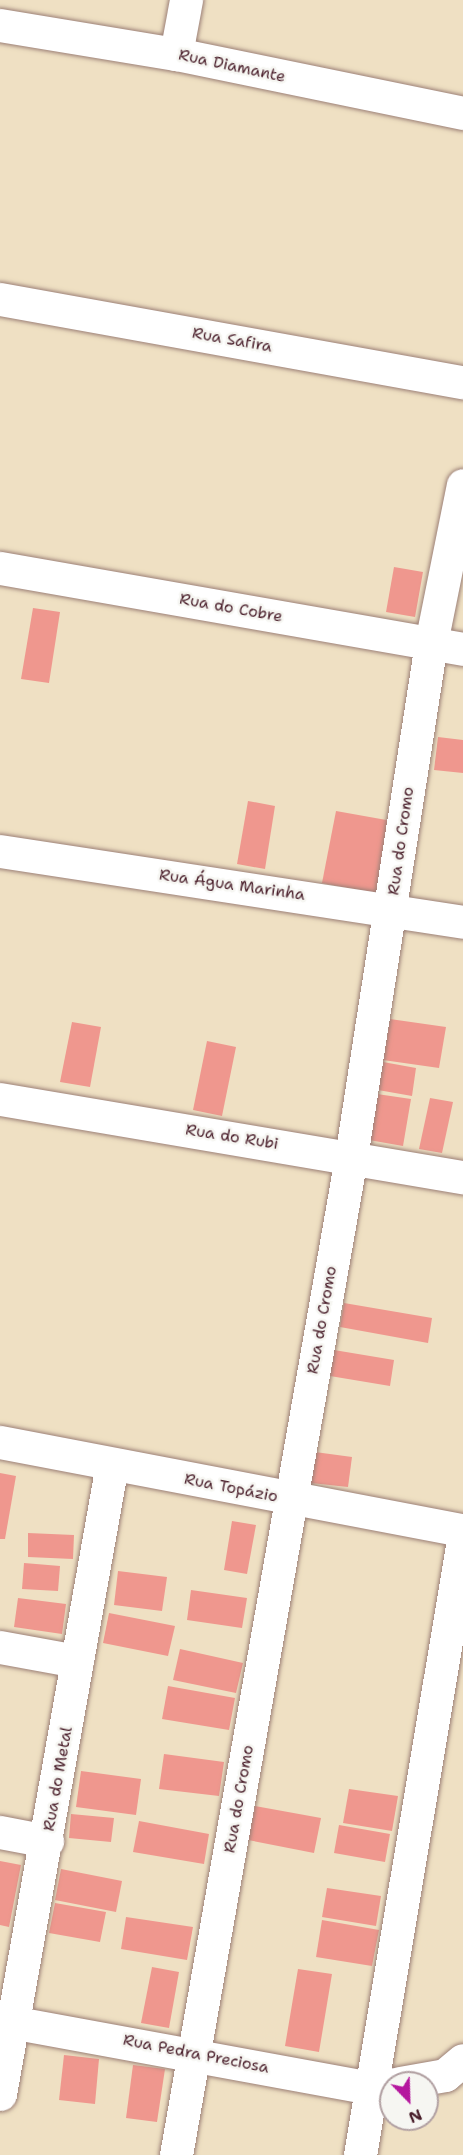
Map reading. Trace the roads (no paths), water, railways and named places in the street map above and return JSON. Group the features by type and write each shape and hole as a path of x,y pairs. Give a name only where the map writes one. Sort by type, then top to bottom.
{"street":[{"path":"176,54 186,0"},
{"name":"Rua Diamante","path":"0,25 176,54 463,113"},
{"name":"Rua Safira","path":"0,299 463,382"},
{"name":"Rua do Cromo","path":"176,2155 351,1157 431,643 463,485"},
{"name":"Rua do Cobre","path":"0,568 463,649"},
{"name":"Rua Água Marinha","path":"0,851 391,909 463,922"},
{"name":"Rua do Rubi","path":"0,1099 351,1157 463,1178"},
{"name":"Rua Topázio","path":"0,1442 291,1500 463,1530"},
{"name":"Rua do Metal","path":"0,2094 6,2020 47,1841 112,1464"},
{"path":"389,2071 463,1540"},
{"path":"0,1647 77,1661"},
{"path":"0,1832 47,1841"},
{"name":"Rua Pedra Preciosa","path":"6,2020 379,2084"},
{"name":"Rua Pedra Preciosa","path":"439,2072 454,2068"},
{"path":"360,2155 379,2106"}]}
